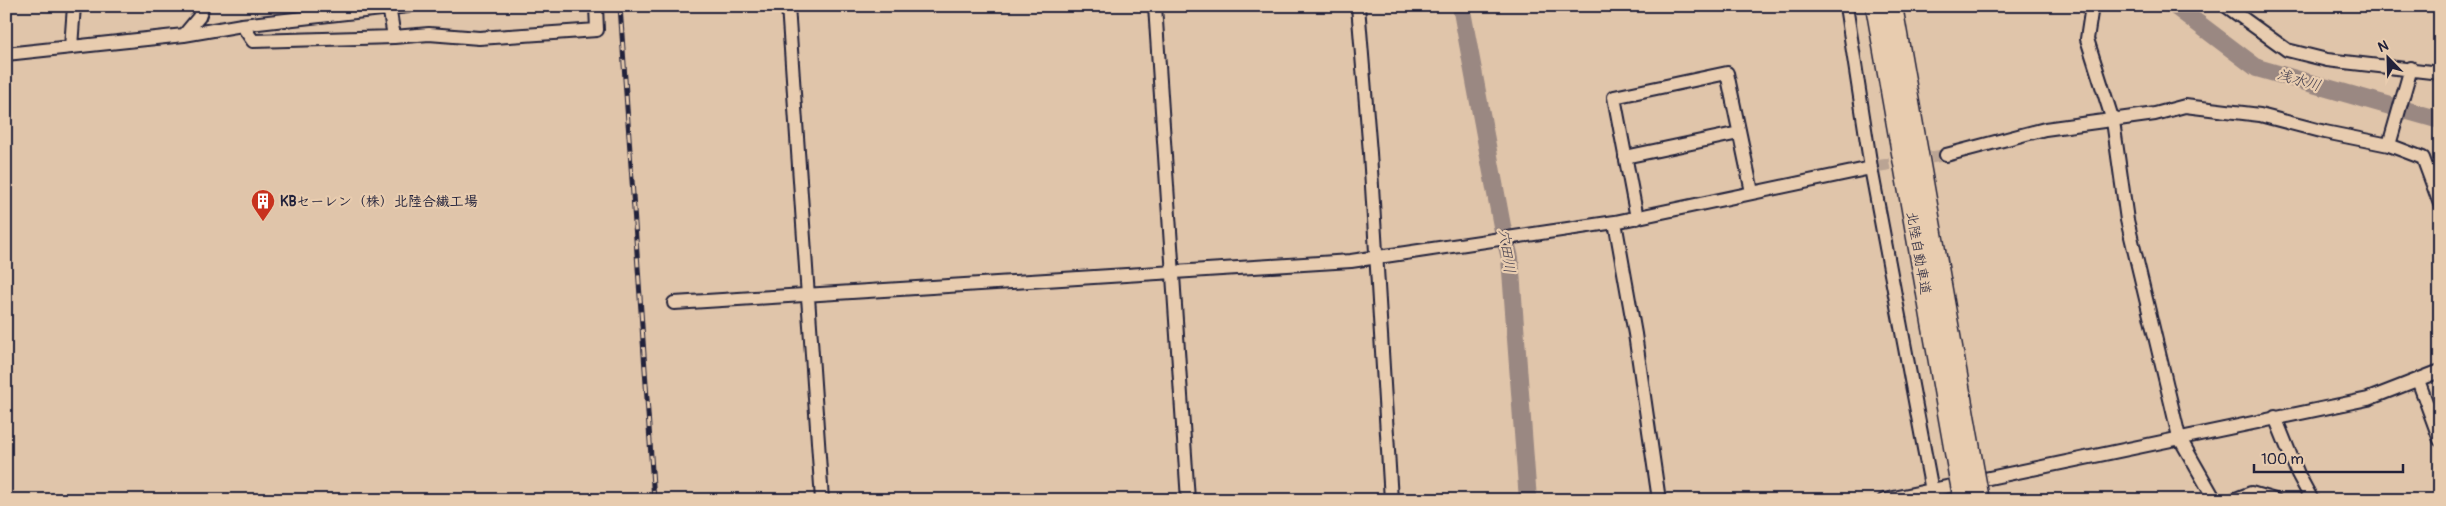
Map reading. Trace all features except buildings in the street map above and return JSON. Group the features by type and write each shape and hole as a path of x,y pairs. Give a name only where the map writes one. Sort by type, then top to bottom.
{"highway":[{"name":"北陸自動車道","path":"1875,6 1966,474 1980,500"},
{"name":"北陸自動車道","path":"1893,6 1966,474 1963,500"}],"street":[{"path":"71,47 74,6"},
{"path":"184,35 199,18 203,6"},
{"path":"6,54 184,35 242,25 408,6"},
{"path":"242,25 253,41 394,37 429,34 479,38 597,30 596,6"},
{"path":"788,6 822,500"},
{"path":"1155,6 1188,500"},
{"path":"1358,6 1391,500"},
{"path":"1846,6 1864,169 1932,491"},
{"path":"2226,6 2287,50 2327,60 2411,68 2440,73"},
{"path":"389,7 394,37"},
{"path":"2091,7 2087,39 2113,121 2127,220 2179,438 2215,500"},
{"path":"2390,141 2411,68"},
{"path":"1637,218 1614,97 1727,73 1752,192"},
{"path":"1946,155 2045,128 2113,121 2155,114 2185,106 2260,115 2325,132 2390,141 2423,158 2440,204"},
{"path":"1625,156 1739,134"},
{"path":"674,303 1173,273 1376,257 1615,222 1864,169"},
{"path":"1615,222 1635,334 1659,500"},
{"path":"1884,500 2368,399 2440,371"},
{"path":"2418,380 2440,440"},
{"path":"2275,417 2298,474 2312,500"},
{"path":"2233,500 2250,493 2275,500"}],"waterway":[{"name":"穴田川","path":"1461,6 1502,226 1510,258 1528,500"},
{"name":"浅水川","path":"2175,6 2257,68 2440,120"}],"tunnel":[{"path":"1860,169 1946,155"}],"railway":[{"path":"620,6 654,500"}],"place":[{"name":"KBセーレン（株）北陸合繊工場","path":"263,222"}]}
